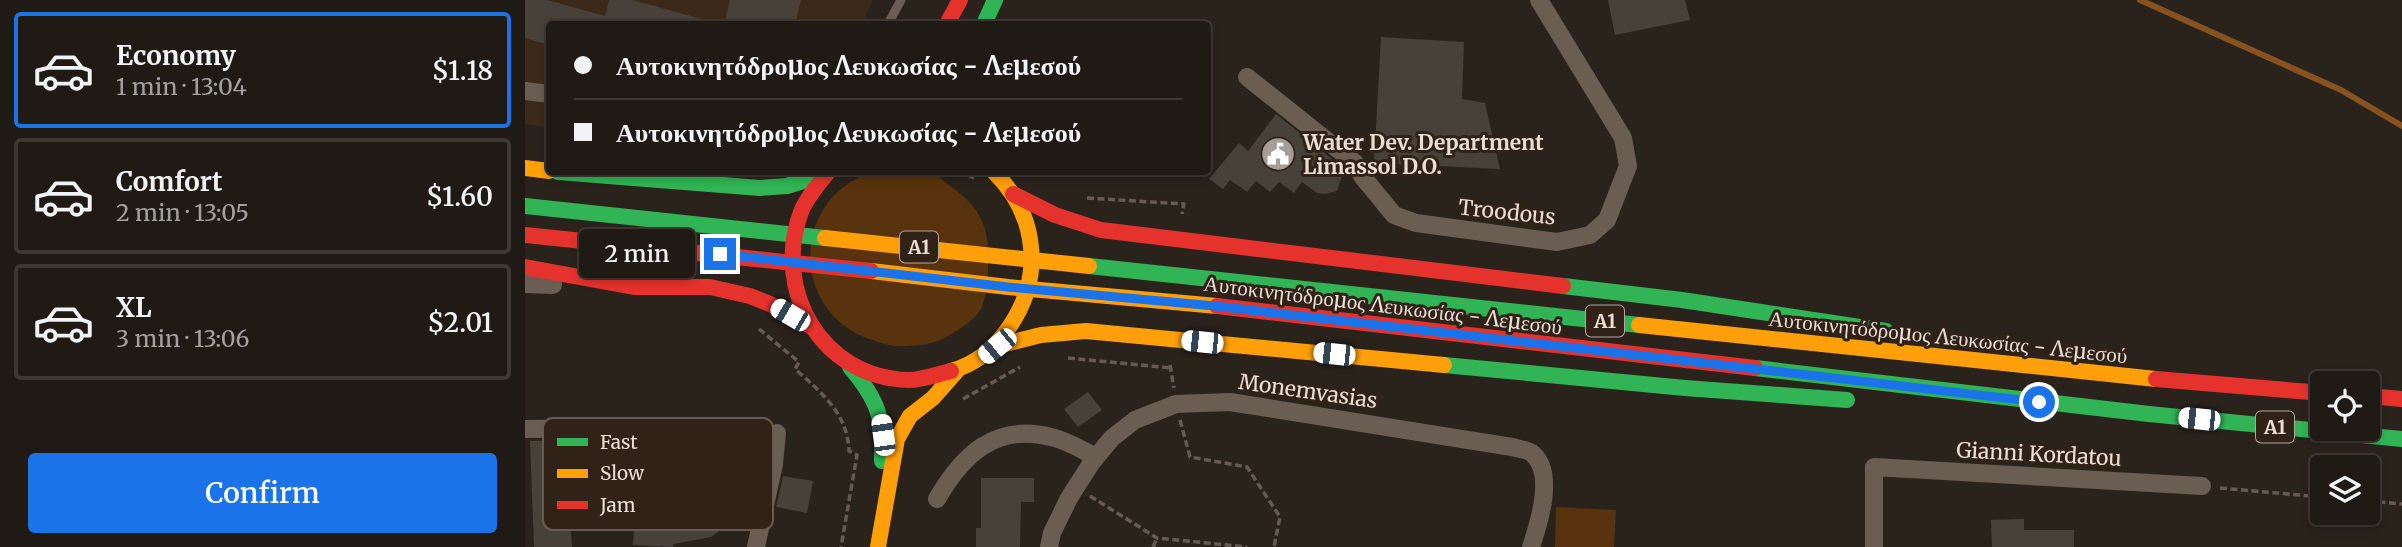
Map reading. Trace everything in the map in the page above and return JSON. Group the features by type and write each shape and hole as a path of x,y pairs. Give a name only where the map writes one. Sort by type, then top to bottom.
{"main road":[{"path":"949,21 960,0"},
{"path":"985,21 995,0"},
{"path":"525,169 546,171"},
{"path":"596,175 760,188 787,186 821,175"},
{"path":"826,175 802,207 792,235 789,259 799,305 810,326 872,392 880,413 883,435 881,463 864,547"},
{"path":"843,360 864,372 887,379 934,379 978,361 997,346 1025,306 1033,261 1031,236 1013,194 998,175"},
{"path":"1013,194 1066,221 1101,230 1682,300 1907,334"},
{"name":"Αυτοκινητόδρομος Λευκωσίας - Λεμεσού","path":"525,206 2150,379 2310,392"},
{"name":"Αυτοκινητόδρομος Λευκωσίας - Λεμεσού","path":"525,235 787,261 1008,287 1215,306 2148,414 2402,439"},
{"path":"525,267 634,287 710,287 750,296 810,326"},
{"path":"997,346 1054,331 1086,331 1685,388 1869,402"},
{"path":"1947,341 2150,379"},
{"path":"878,547 897,439 910,416 933,398 959,369"},
{"path":"2380,397 2402,399"},
{"path":"1939,405 2148,414"}],"street":[{"name":"Troodous","path":"1247,77 1355,163 1362,176 1394,215 1434,227 1557,242 1590,235 1607,220 1628,166 1623,138 1539,0"},
{"path":"525,91 546,94"},
{"path":"525,284 634,287"},
{"name":"Monemvasias","path":"1049,547 1052,533 1076,488 1112,438 1135,420 1176,404 1230,402 1358,421 1532,452 1542,466 1545,486 1531,547"},
{"path":"525,429 543,429"},
{"path":"773,469 777,433"},
{"path":"937,499 965,460 988,441 1018,433 1052,437 1096,457"},
{"name":"Gianni Kordatou","path":"1874,547 1874,467 2202,486"}],"lane":[{"path":"890,21 901,0"}],"path":[{"path":"1077,196 1097,200 1184,204 1181,219"},
{"path":"1067,358 1171,368"},
{"path":"1170,360 1176,404 1190,457 1247,467 1280,517 1274,547"},
{"path":"960,401 1025,364"},
{"path":"795,369 821,389 845,427 849,451 856,454 841,547"},
{"path":"2202,486 2310,496"},
{"path":"1076,488 1157,538 1247,547"},
{"path":"2380,502 2402,504"},
{"path":"1153,547 1157,538"}],"shaded area":[{"path":"525,0 873,0 863,21 546,21 546,127 525,124"},
{"path":"867,175 936,175 960,193 976,210 987,240 988,276 982,307 966,325 936,342 900,346 869,339 843,324 824,304 813,280 810,254 815,228 827,204 846,185"},
{"path":"1556,507 1616,510 1614,547 1555,547"}],"building":[{"path":"525,0 547,0 605,16 609,0 633,0 705,20 546,21 546,44 525,38"},
{"path":"730,0 801,0 796,21 725,21"},
{"path":"1608,0 1685,0 1690,20 1615,35"},
{"path":"1381,37 1464,42 1462,99 1485,103 1500,169 1374,163"},
{"name":"Water Dev. Department Limassol D.O.","path":"1276,114 1339,165 1343,173 1337,191 1317,193 1302,182 1294,193 1279,182 1270,192 1256,181 1247,192 1230,180 1223,189 1209,179 1239,143 1248,151"},
{"path":"1088,392 1102,410 1078,427 1064,409"},
{"path":"530,441 543,441 543,530 571,530 572,547 534,547"},
{"path":"783,476 813,481 807,513 776,507"},
{"path":"981,478 1034,478 1034,502 1021,502 1020,547 976,547 976,528 981,528"},
{"path":"2024,519 2024,530 2074,530 2074,547 1992,547 1991,520"},
{"path":"634,530 721,530 711,537 674,544 673,547 633,545"}],"waterway":[{"path":"2140,0 2341,90 2402,126"}],"traffic: fast":[{"path":"985,21 995,0"},
{"path":"596,175 760,188 787,186 823,175"},
{"path":"525,206 825,238"},
{"path":"1089,266 1639,325"},
{"path":"1563,286 1682,300 1886,331"},
{"path":"1444,365 1847,400"},
{"path":"850,367 867,390 877,410 882,433 882,461"},
{"path":"1755,368 2149,414 2402,439"}],"traffic: slow":[{"path":"525,168 546,171"},
{"path":"951,371 985,354 998,341 1021,307 1028,287 1031,246 1027,226 1019,207 996,175"},
{"path":"825,238 1089,266"},
{"path":"871,271 1008,287 1217,306"},
{"path":"1639,325 2156,379"},
{"path":"997,346 1041,335 1086,331 1444,365"},
{"path":"878,547 897,439 910,416 933,398 956,372"}],"traffic: jam":[{"path":"949,21 960,0"},
{"path":"826,175 803,207 794,242 793,271 799,299 811,324 829,347 851,364 878,375 914,380 951,371"},
{"path":"1013,194 1055,215 1101,230 1563,286"},
{"path":"525,235 871,271"},
{"path":"525,267 634,287 710,287 750,296 810,326"},
{"path":"1217,306 1755,368"},
{"path":"2156,379 2310,392"},
{"path":"2380,397 2402,399"}],"place":[{"name":"Water Dev. Department Limassol D.O.","path":"1278,154"}],"route":[{"path":"720,254 1008,287 1215,306 2039,402"}]}
